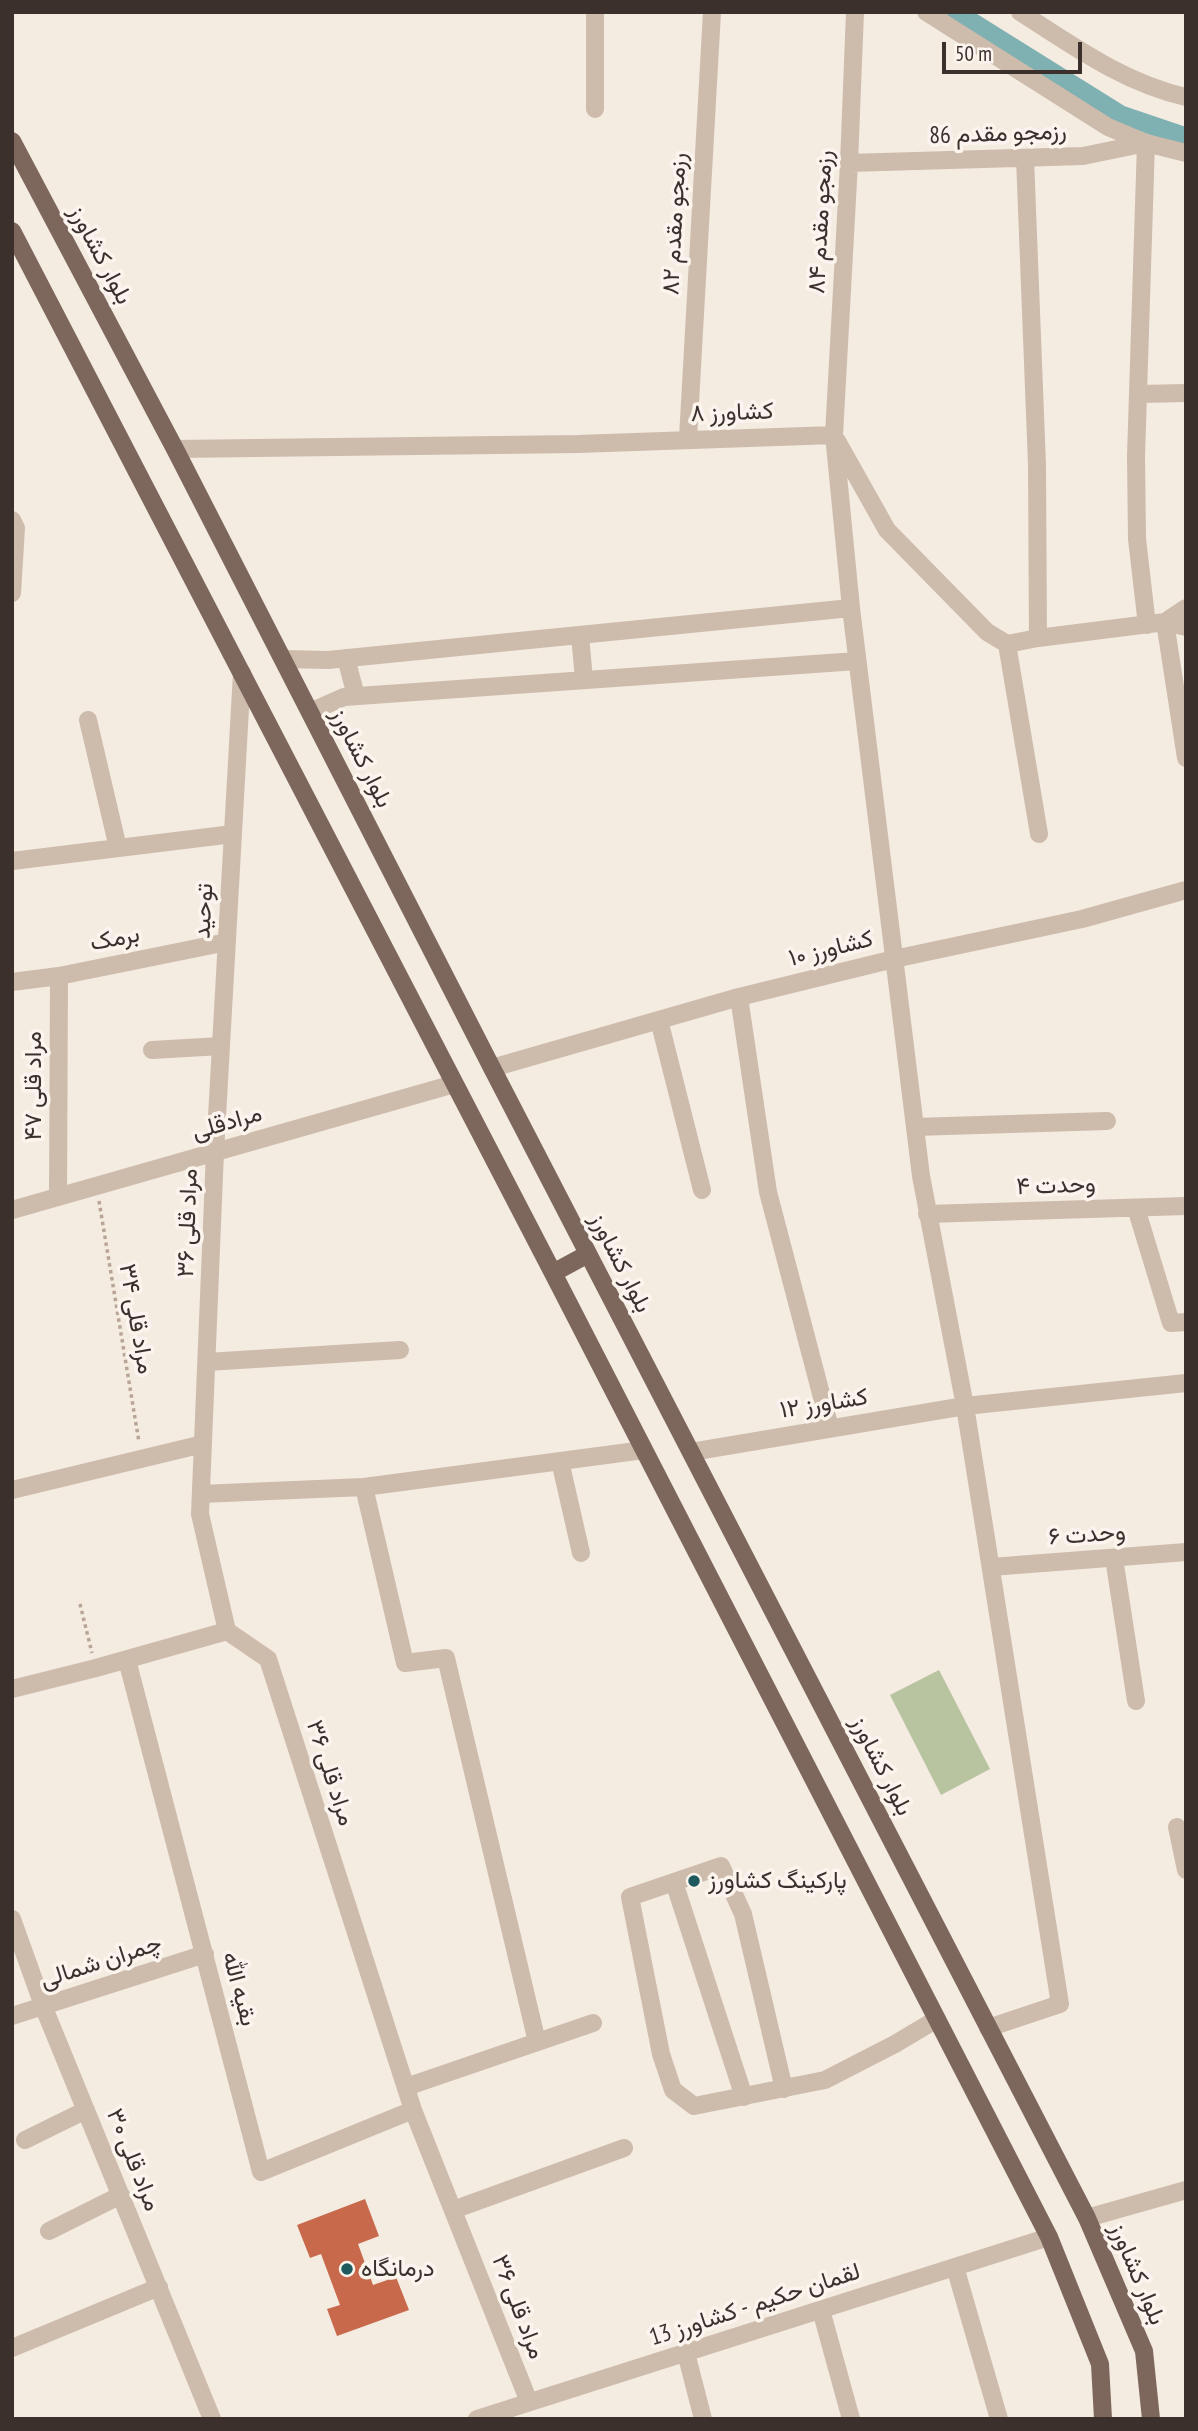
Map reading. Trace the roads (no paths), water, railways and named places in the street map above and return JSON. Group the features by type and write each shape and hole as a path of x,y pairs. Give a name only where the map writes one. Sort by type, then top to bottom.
{"main road":[{"name":"بلوار کشاورز","path":"12,141 176,449 492,1068 1087,2218 1144,2351 1151,2419"},
{"path":"12,231 1049,2237 1100,2364 1103,2419"},
{"path":"553,1273 589,1254"}],"street":[{"path":"595,12 596,108"},
{"name":"رزمجو مقدم ۸۲","path":"688,438 712,12"},
{"name":"رزمجو مقدم ۸۴","path":"855,12 834,435 851,608 927,1214 965,1406 1060,2004 988,2028"},
{"path":"926,12 1108,127 1146,143 1186,153"},
{"path":"1020,12 1107,68 1171,94 1186,97"},
{"path":"1146,143 1136,456 1137,539 1147,625"},
{"name":"رزمجو مقدم 86","path":"849,163 1083,156 1146,143"},
{"path":"1024,158 1037,465 1038,638"},
{"path":"1140,394 1186,393"},
{"path":"834,435 887,530 987,632 1007,644 1166,622 1186,627"},
{"name":"کشاورز ۸","path":"176,449 578,444 688,438 834,435"},
{"path":"12,520 16,528 12,593"},
{"path":"282,659 346,658 851,608"},
{"path":"1166,622 1186,608"},
{"path":"1166,622 1186,758"},
{"path":"580,635 584,680"},
{"path":"1007,644 1040,834"},
{"path":"346,658 356,696"},
{"path":"310,712 344,697 857,661"},
{"name":"توحید","path":"215,1152 242,673"},
{"path":"88,720 118,848"},
{"path":"12,861 233,834"},
{"name":"کشاورز ۱۰","path":"492,1068 739,997 894,959 1082,919 1186,890"},
{"name":"برمک","path":"12,982 59,976 227,942"},
{"name":"مراد قلی ۴۷","path":"58,1197 59,976"},
{"path":"739,997 768,1192 830,1428"},
{"path":"659,1020 702,1190"},
{"path":"152,1050 221,1046"},
{"name":"مرادقلی","path":"12,1210 454,1084"},
{"path":"915,1127 1107,1121"},
{"name":"مراد قلی ۳۶","path":"215,1152 200,1514 227,1631 268,1659 413,2110 529,2402"},
{"name":"وحدت ۴","path":"927,1214 1186,1206"},
{"path":"1136,1208 1171,1323 1186,1322"},
{"path":"206,1362 400,1350"},
{"name":"کشاورز ۱۲","path":"691,1452 965,1406 1186,1383"},
{"path":"12,1490 203,1444"},
{"path":"201,1494 364,1487 644,1450"},
{"path":"560,1461 581,1553"},
{"path":"364,1487 405,1663 446,1658 537,2042"},
{"name":"وحدت ۶","path":"991,1567 1186,1552"},
{"path":"1114,1558 1136,1701"},
{"path":"12,1689 227,1631"},
{"name":"بقیه الله","path":"127,1660 261,2172 413,2110"},
{"path":"1177,1827 1186,1870"},
{"path":"784,2089 743,1914 721,1866 630,1897 661,2054 673,2090 694,2106 744,2097 784,2089 825,2080 937,2019"},
{"path":"674,1882 744,2097"},
{"name":"مراد قلی ۳۰","path":"12,1919 44,2008 212,2419"},
{"name":"چمران شمالی","path":"12,2016 44,2008 205,1954"},
{"path":"406,2087 593,2023"},
{"path":"25,2140 86,2110"},
{"path":"453,2210 624,2148"},
{"path":"1087,2218 1186,2190"},
{"path":"49,2231 121,2195"},
{"name":"لقمان حکیم - کشاورز 13","path":"477,2419 1049,2237"},
{"path":"955,2267 999,2419"},
{"path":"12,2348 159,2287"},
{"path":"821,2310 852,2419"},
{"path":"686,2353 703,2419"}],"waterway":[{"path":"956,12 1121,115 1186,137"}],"place":[{"name":"پارکینگ کشاورز","path":"694,1881"},
{"name":"درمانگاه","path":"347,2269"}]}
